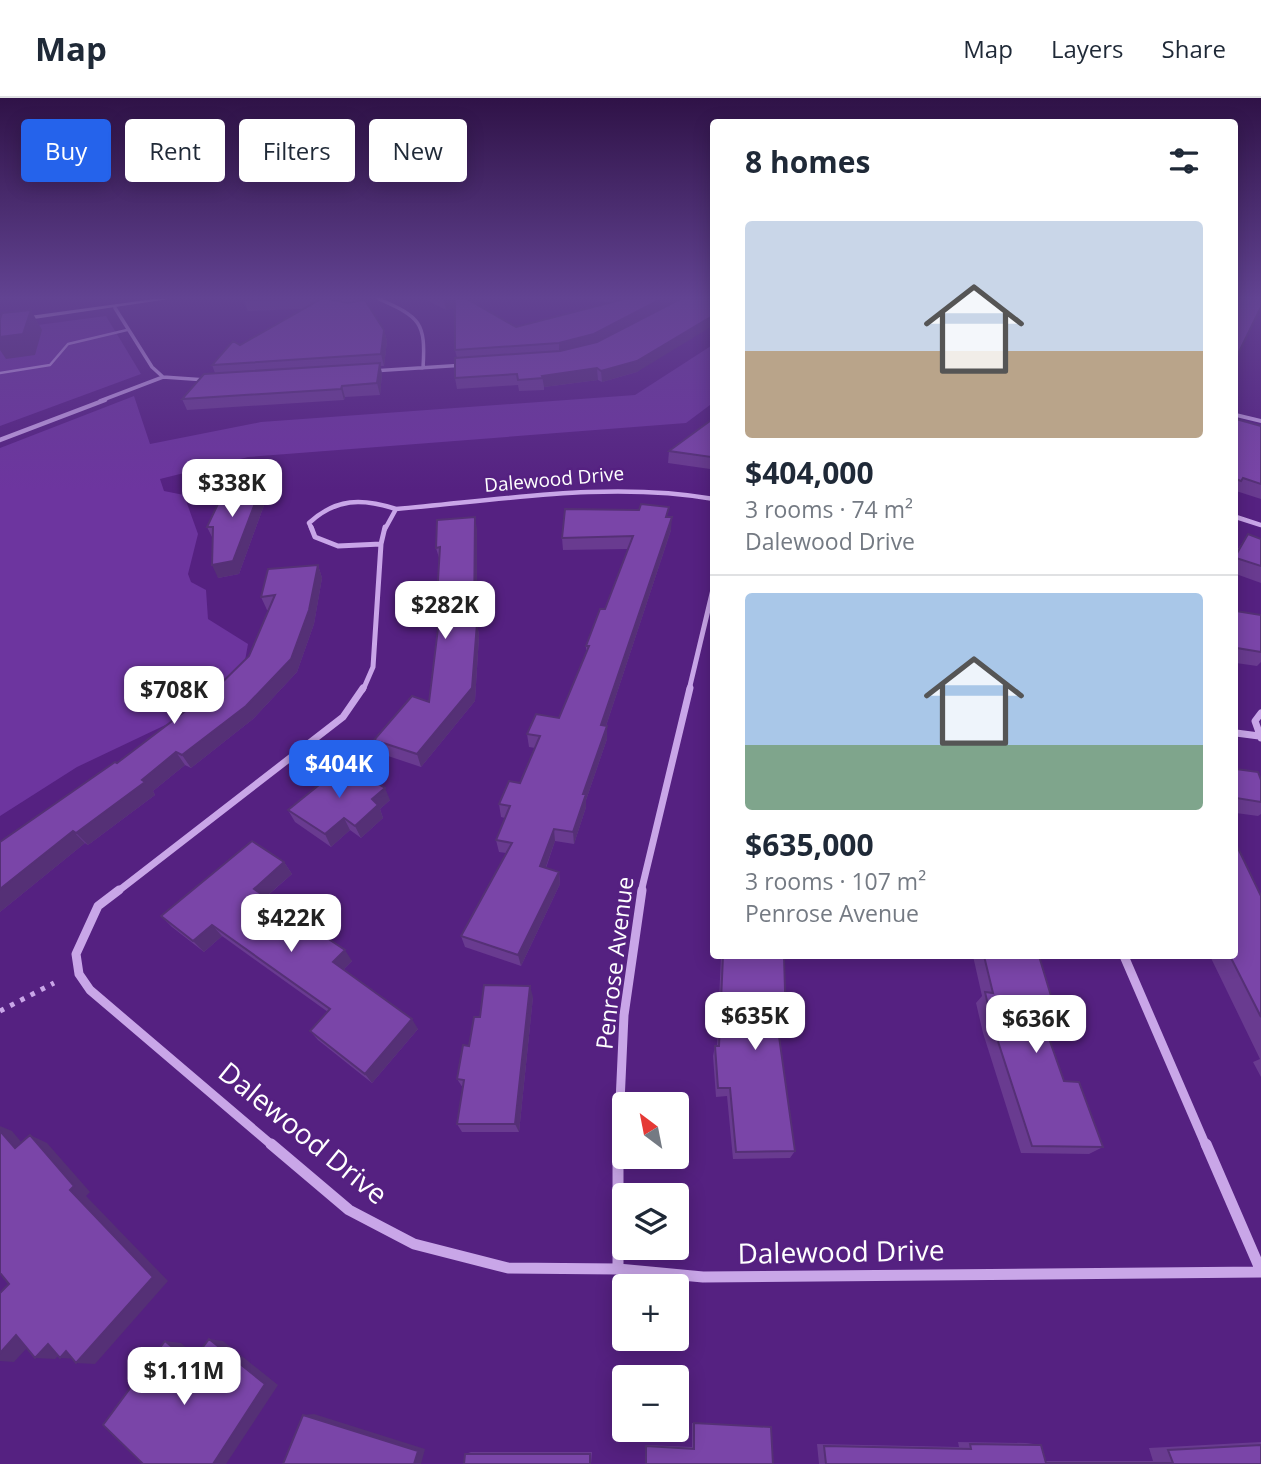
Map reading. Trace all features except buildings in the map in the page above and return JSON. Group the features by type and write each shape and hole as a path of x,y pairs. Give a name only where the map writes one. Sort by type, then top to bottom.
{"street":[{"path":"149,363 163,377"},
{"path":"423,363 423,368"},
{"path":"369,372 478,364"},
{"path":"0,440 163,377 211,380"},
{"path":"1238,415 1261,421"},
{"name":"Dalewood Drive","path":"381,544 338,546 315,537 309,523 323,508 349,500 375,501 396,509 621,490 674,492 710,498"},
{"name":"Dalewood Drive","path":"396,509 385,527 381,544 373,667 362,691 343,716 98,906 76,954 79,974 90,990 349,1210 414,1244 508,1268 618,1269 702,1277 1261,1272"},
{"path":"1238,518 1261,525"},
{"name":"Penrose Avenue","path":"618,1269 616,1186 624,1028 637,909 710,602"},
{"path":"1238,733 1260,737 1255,722 1261,713"},
{"path":"1125,959 1261,1272"}],"lane":[{"path":"0,373 52,363"}],"path":[{"path":"0,1011 54,984"}],"shaded area":[{"path":"0,363 134,363 141,374 0,426"},
{"path":"685,363 710,363 710,405 686,423 248,457 160,479 164,491 184,495 198,534 188,574 191,582 206,590 208,619 248,644 244,666 197,710 77,767 0,816 0,448 134,396 150,444 261,422 635,395"}]}
